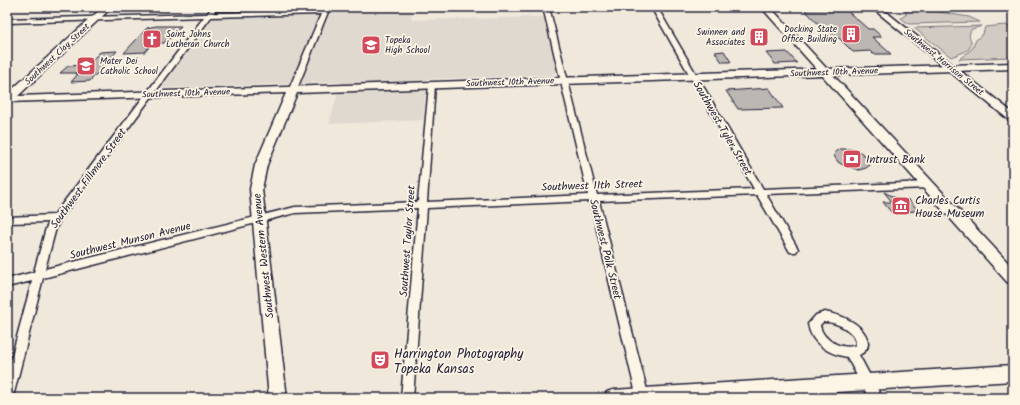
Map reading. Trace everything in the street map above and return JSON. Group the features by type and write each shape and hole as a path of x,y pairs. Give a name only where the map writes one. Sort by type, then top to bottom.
{"main road":[{"name":"Southwest Clay Street","path":"8,99 108,7"},
{"path":"765,7 1013,278"},
{"name":"Southwest Harrison Street","path":"875,7 1013,118"},
{"name":"Southwest 10th Avenue","path":"8,99 1013,66"},
{"name":"Southwest Western Avenue","path":"278,398 256,189 261,165 293,89"},
{"path":"612,398 1013,373"}],"street":[{"name":"Southwest Fillmore Street","path":"7,397 48,235 57,218 215,7"},
{"name":"Southwest Polk Street","path":"546,7 643,397"},
{"name":"Southwest Tyler Street","path":"654,7 793,249"},
{"path":"7,21 209,16 326,10"},
{"name":"Southwest Western Avenue","path":"293,89 326,10"},
{"name":"Southwest Taylor Street","path":"407,398 432,85"},
{"name":"Southwest 11th Street","path":"259,219 304,209 759,190 928,185"},
{"path":"7,220 57,218"},
{"name":"Southwest Munson Avenue","path":"7,283 259,219"},
{"path":"851,353 876,398"}],"shaded area":[{"name":"Topeka High School","path":"332,7 413,7 411,20 544,17 557,70 551,75 427,79 423,120 329,124 341,82 165,88 162,86 213,18 329,14"},
{"path":"908,7 969,17 980,22 909,24 901,18 907,14 905,14"},
{"path":"1005,25 1013,28 1013,57 959,59 972,49 976,40 983,34 985,27"},
{"path":"982,26 972,29 970,32 969,36 971,44 969,49 951,57 914,28"}],"building":[{"name":"Docking State Office Building","path":"844,8 868,29 873,29 882,37 872,37 891,54 873,54 870,51 853,52 839,38 828,39 820,31 825,31 804,9"},
{"name":"Saint Johns Lutheran Church","path":"156,26 181,26 171,38 164,43 152,43 145,52 124,53 147,28"},
{"name":"Mater Dei Catholic School","path":"117,51 90,81 71,82 78,74 76,74 77,73 60,73 68,66 87,65 100,52"},
{"path":"724,51 731,62 722,62 715,52"},
{"path":"787,52 797,63 775,64 766,53"},
{"path":"769,88 783,108 738,109 726,91"},
{"name":"Intrust Bank","path":"839,149 850,149 860,152 868,158 870,165 859,170 843,165 838,162 834,156 835,152"},
{"name":"Charles Curtis House Museum","path":"884,192 898,199 909,200 919,211 891,212 883,202 892,202"}],"place":[{"name":"Docking State Office Building","path":"851,34"},
{"name":"Swinnen and Associates","path":"759,37"},
{"name":"Saint Johns Lutheran Church","path":"152,39"},
{"name":"Topeka High School","path":"371,45"},
{"name":"Mater Dei Catholic School","path":"86,66"},
{"name":"Intrust Bank","path":"852,159"},
{"name":"Charles Curtis House Museum","path":"901,206"},
{"name":"Harrington Photography Topeka Kansas","path":"380,360"}]}
